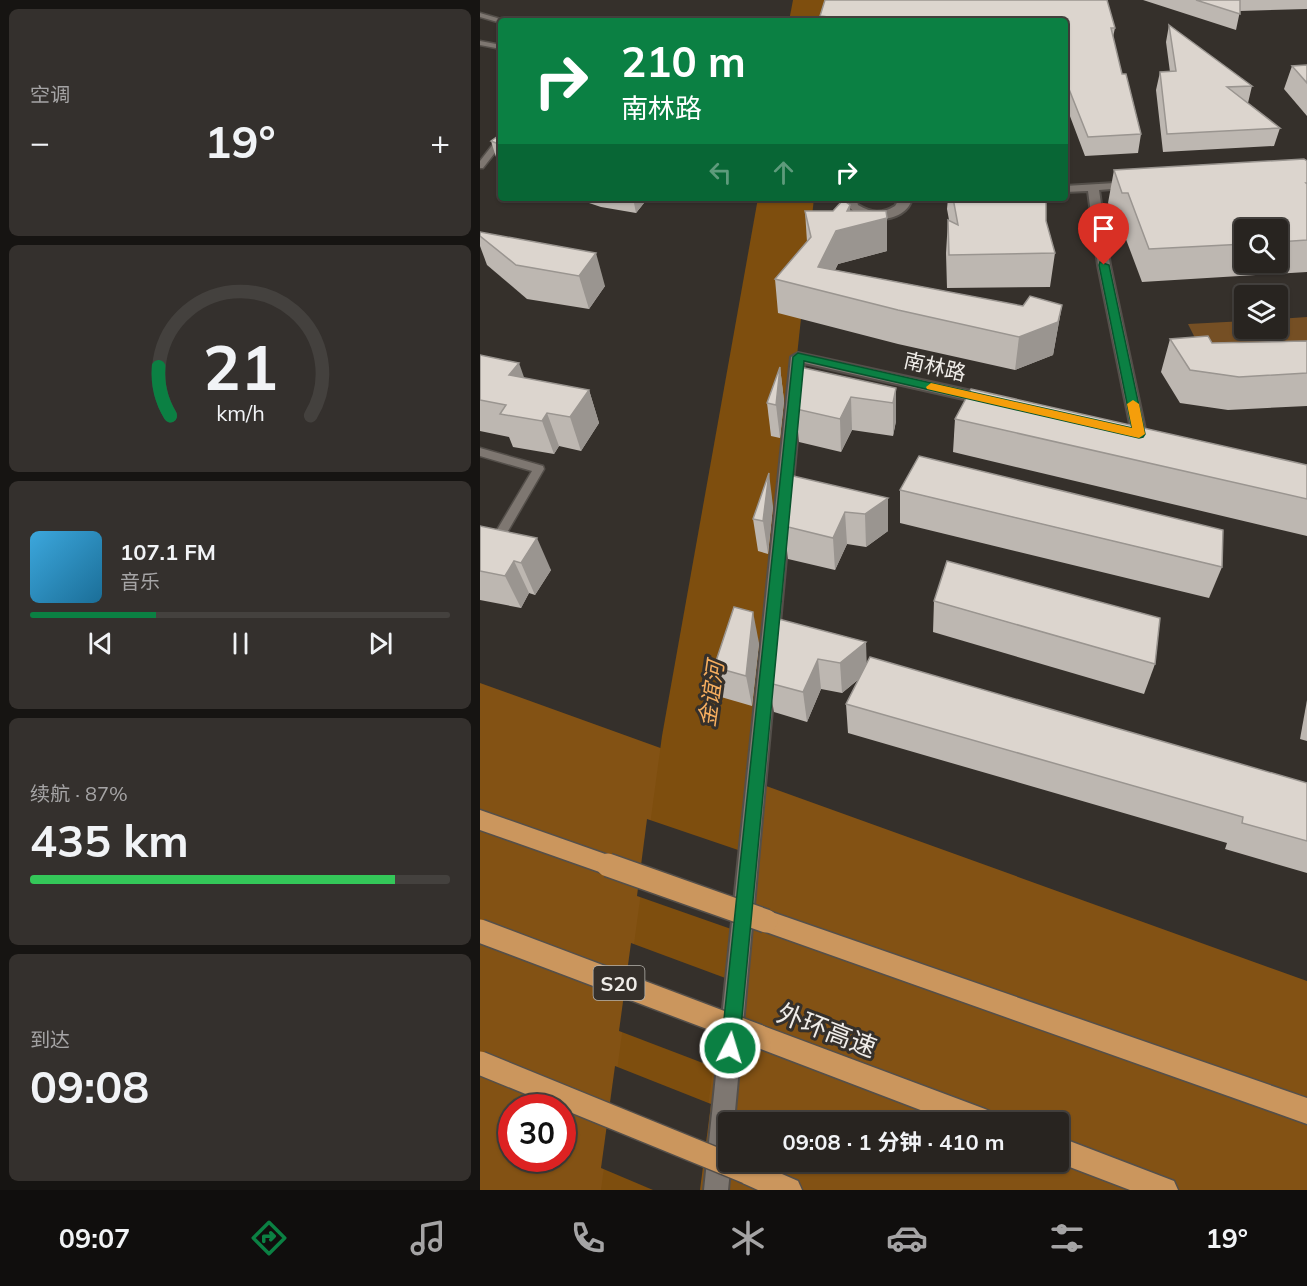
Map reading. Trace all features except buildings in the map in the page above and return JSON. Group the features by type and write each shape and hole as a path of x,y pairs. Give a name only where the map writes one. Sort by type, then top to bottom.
{"highway":[{"path":"480,820 1307,1111"},
{"name":"外环高速","path":"480,931 959,1112"},
{"path":"480,1063 789,1190"},
{"path":"1069,1154 1165,1190"}],"street":[{"path":"1068,189 1141,185"},
{"path":"1093,187 1104,265 1139,434"},
{"path":"851,201 853,207 860,212 881,215 900,210 906,201"},
{"name":"南林路","path":"716,1190 798,357 1003,403"}],"lane":[{"path":"480,15 498,20"},
{"path":"480,44 498,47"},
{"path":"480,166 498,144"},
{"path":"480,452 539,469 497,540 480,536"}],"shaded area":[{"path":"1307,317 1307,364 1210,368 1188,324 1234,322 1234,339 1288,339 1288,318"},
{"path":"480,683 1307,981 1307,1190 480,1190"}],"water":[{"path":"793,0 834,0 832,18 790,18"},
{"name":"金谊河","path":"757,201 814,201 751,782 697,1190 601,1190 662,736"}],"pier":[{"path":"647,819 744,852 734,930 637,896"},
{"path":"631,943 728,979 716,1068 619,1031"},
{"path":"615,1066 711,1104 700,1190 653,1190 601,1168"}],"slow traffic":[{"path":"931,387 1139,434 1133,404"}],"route":[{"path":"730,1048 798,357 1139,434 1104,265"}]}
